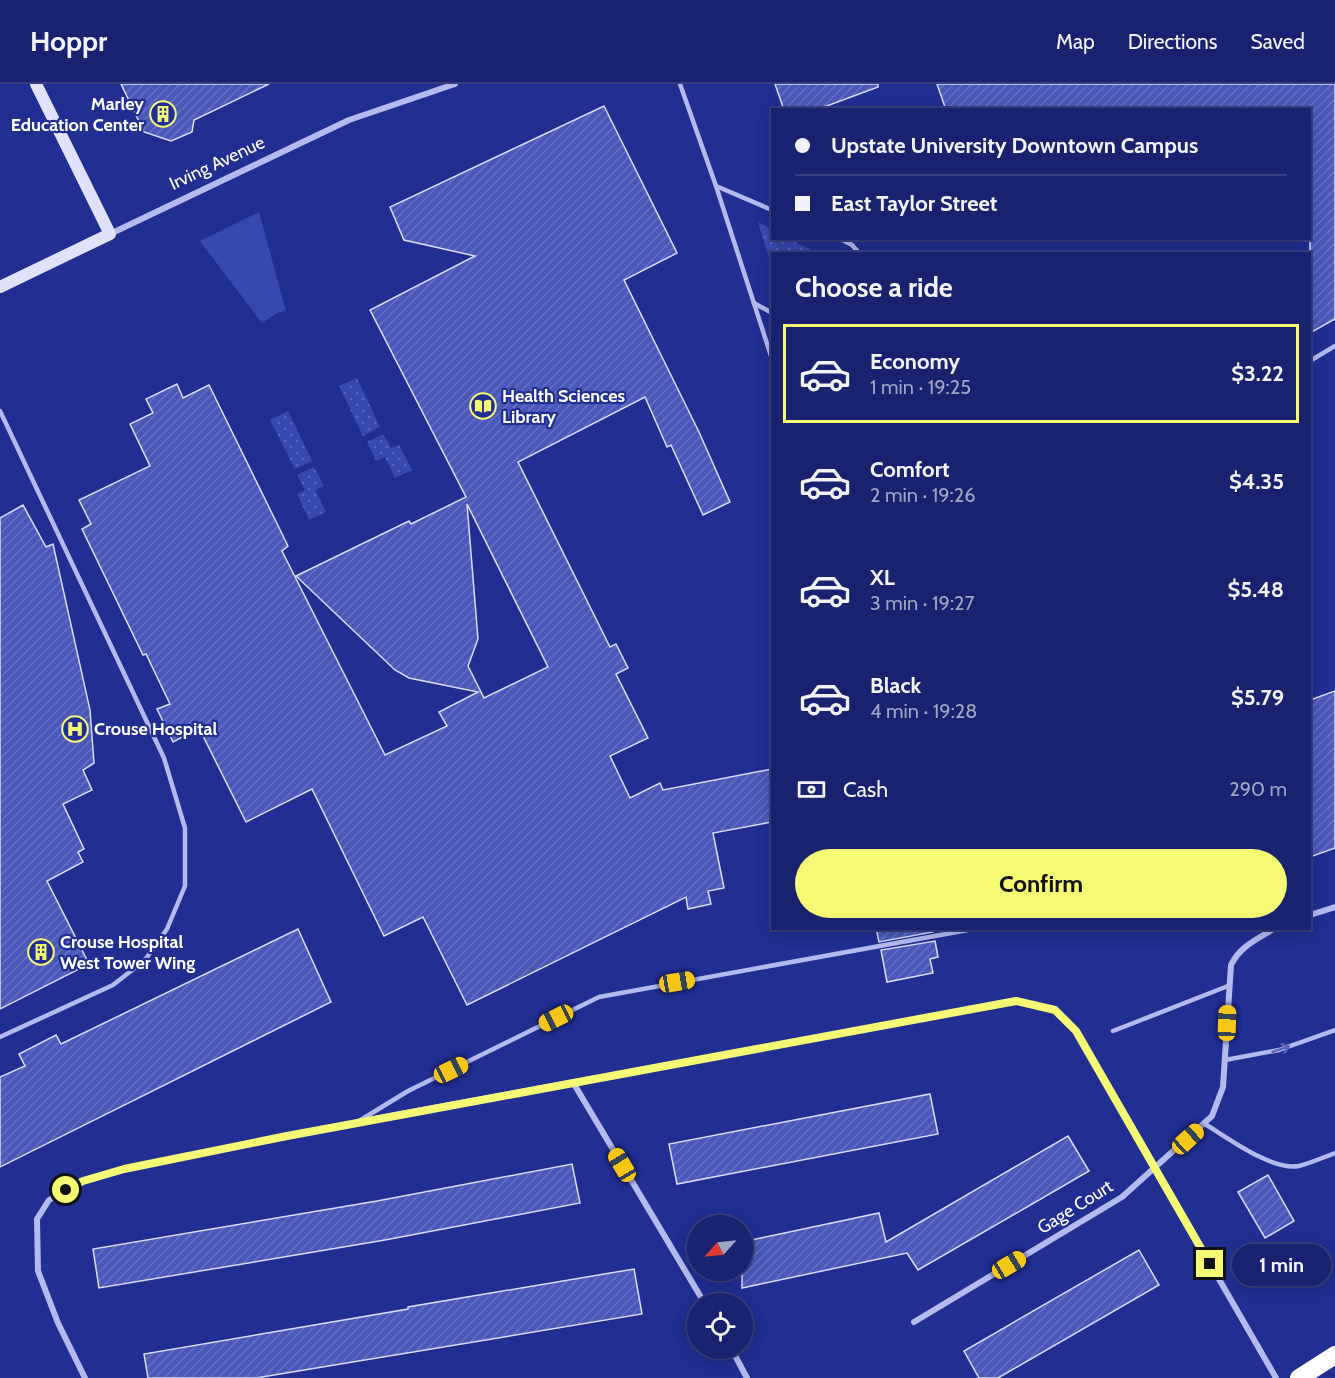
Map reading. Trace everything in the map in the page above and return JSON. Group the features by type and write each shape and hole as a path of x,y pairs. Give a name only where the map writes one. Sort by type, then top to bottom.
{"highway":[{"path":"1299,1378 1335,1355"}],"street":[{"path":"36,84 110,234"},
{"name":"Irving Avenue","path":"0,287 364,113 455,84"},
{"path":"1311,915 1335,907"},
{"name":"Gage Court","path":"914,1322 1122,1197 1205,1124 1212,1116 1220,1098 1225,1060 1231,965 1236,954 1243,947 1272,930"},
{"path":"85,1378 58,1323 38,1271 37,1219 50,1200 83,1181 124,1169 357,1123 1016,1001 1055,1010 1076,1031 1276,1378"},
{"path":"574,1084 698,1293"},
{"path":"737,1359 747,1378"}],"lane":[{"path":"680,84 771,356"},
{"path":"716,186 771,210"},
{"path":"843,240 858,252"},
{"path":"754,303 771,313"},
{"path":"1311,360 1335,346"},
{"path":"0,411 164,758 185,828 185,886 167,929 146,960 112,985 0,1037"},
{"path":"357,1123 408,1092 599,997 968,930"},
{"path":"1113,1031 1228,986"},
{"path":"1225,1060 1279,1050 1335,1030"},
{"path":"1205,1124 1271,1162 1285,1166 1298,1166 1335,1153"}],"shaded area":[{"path":"259,212 286,311 277,313 262,323 200,241"},
{"path":"758,222 771,229 771,240 791,240 816,252 771,252 771,265"},
{"path":"357,378 380,427 363,436 339,386"},
{"path":"288,411 312,461 295,469 270,420"},
{"path":"383,434 391,448 399,445 412,470 395,478 385,457 376,461 367,442"},
{"path":"314,467 324,486 315,490 326,512 309,520 297,494 305,490 297,475"}],"building":[{"name":"Marley Education Center","path":"121,84 269,84 194,120 192,132 171,141 144,132"},
{"path":"775,84 878,84 878,87 821,108 783,108"},
{"path":"937,84 1335,84 1335,319 1311,332 1311,108 945,108"},
{"path":"604,106 677,253 624,280 699,432 730,502 703,515 671,445 667,447 645,397 518,462 610,647 616,644 628,668 616,674 648,738 610,756 630,798 660,783 663,790 771,769 771,822 713,833 724,888 708,891 711,904 688,909 686,897 467,1005 423,917 384,936 312,789 246,822 199,728 173,742 157,709 170,704 146,654 143,655 82,529 91,524 79,500 150,466 130,424 153,413 146,399 177,384 183,398 209,385 288,546 282,551 385,755 447,726 439,712 478,692 409,678 395,670 296,576 409,521 411,524 466,497 370,310 475,256 404,240 390,207","holes":["467,504 548,667 484,698 468,666 478,639"]},
{"path":"23,505 46,547 53,544 90,710 94,763 83,770 92,790 63,804 84,849 78,852 83,862 47,881 89,964 0,1009 0,518"},
{"path":"1335,691 1335,848 1311,857 1311,700"},
{"path":"298,929 331,1002 0,1167 0,1077 25,1066 19,1054 56,1035 61,1044"},
{"path":"876,930 932,930 933,932 879,942"},
{"path":"935,941 938,957 930,959 933,973 887,982 881,950"},
{"path":"930,1094 938,1134 677,1184 669,1144"},
{"path":"1068,1136 1089,1171 918,1270 907,1253 742,1288 742,1281 753,1281 753,1240 879,1213 886,1242"},
{"path":"572,1164 580,1203 385,1240 99,1288 93,1249 377,1201"},
{"path":"1268,1175 1294,1221 1265,1238 1238,1192"},
{"path":"1139,1250 1159,1285 998,1378 979,1378 964,1351"},
{"path":"634,1269 642,1314 256,1378 148,1378 144,1354"}],"place":[{"name":"Marley Education Center","path":"163,114"},
{"name":"Health Sciences Library","path":"483,406"},
{"name":"Crouse Hospital","path":"75,729"},
{"name":"Crouse Hospital West Tower Wing","path":"41,952"}],"route":[{"path":"66,1190 83,1181 124,1169 287,1136 1016,1001 1055,1010 1076,1031 1210,1264"}]}
